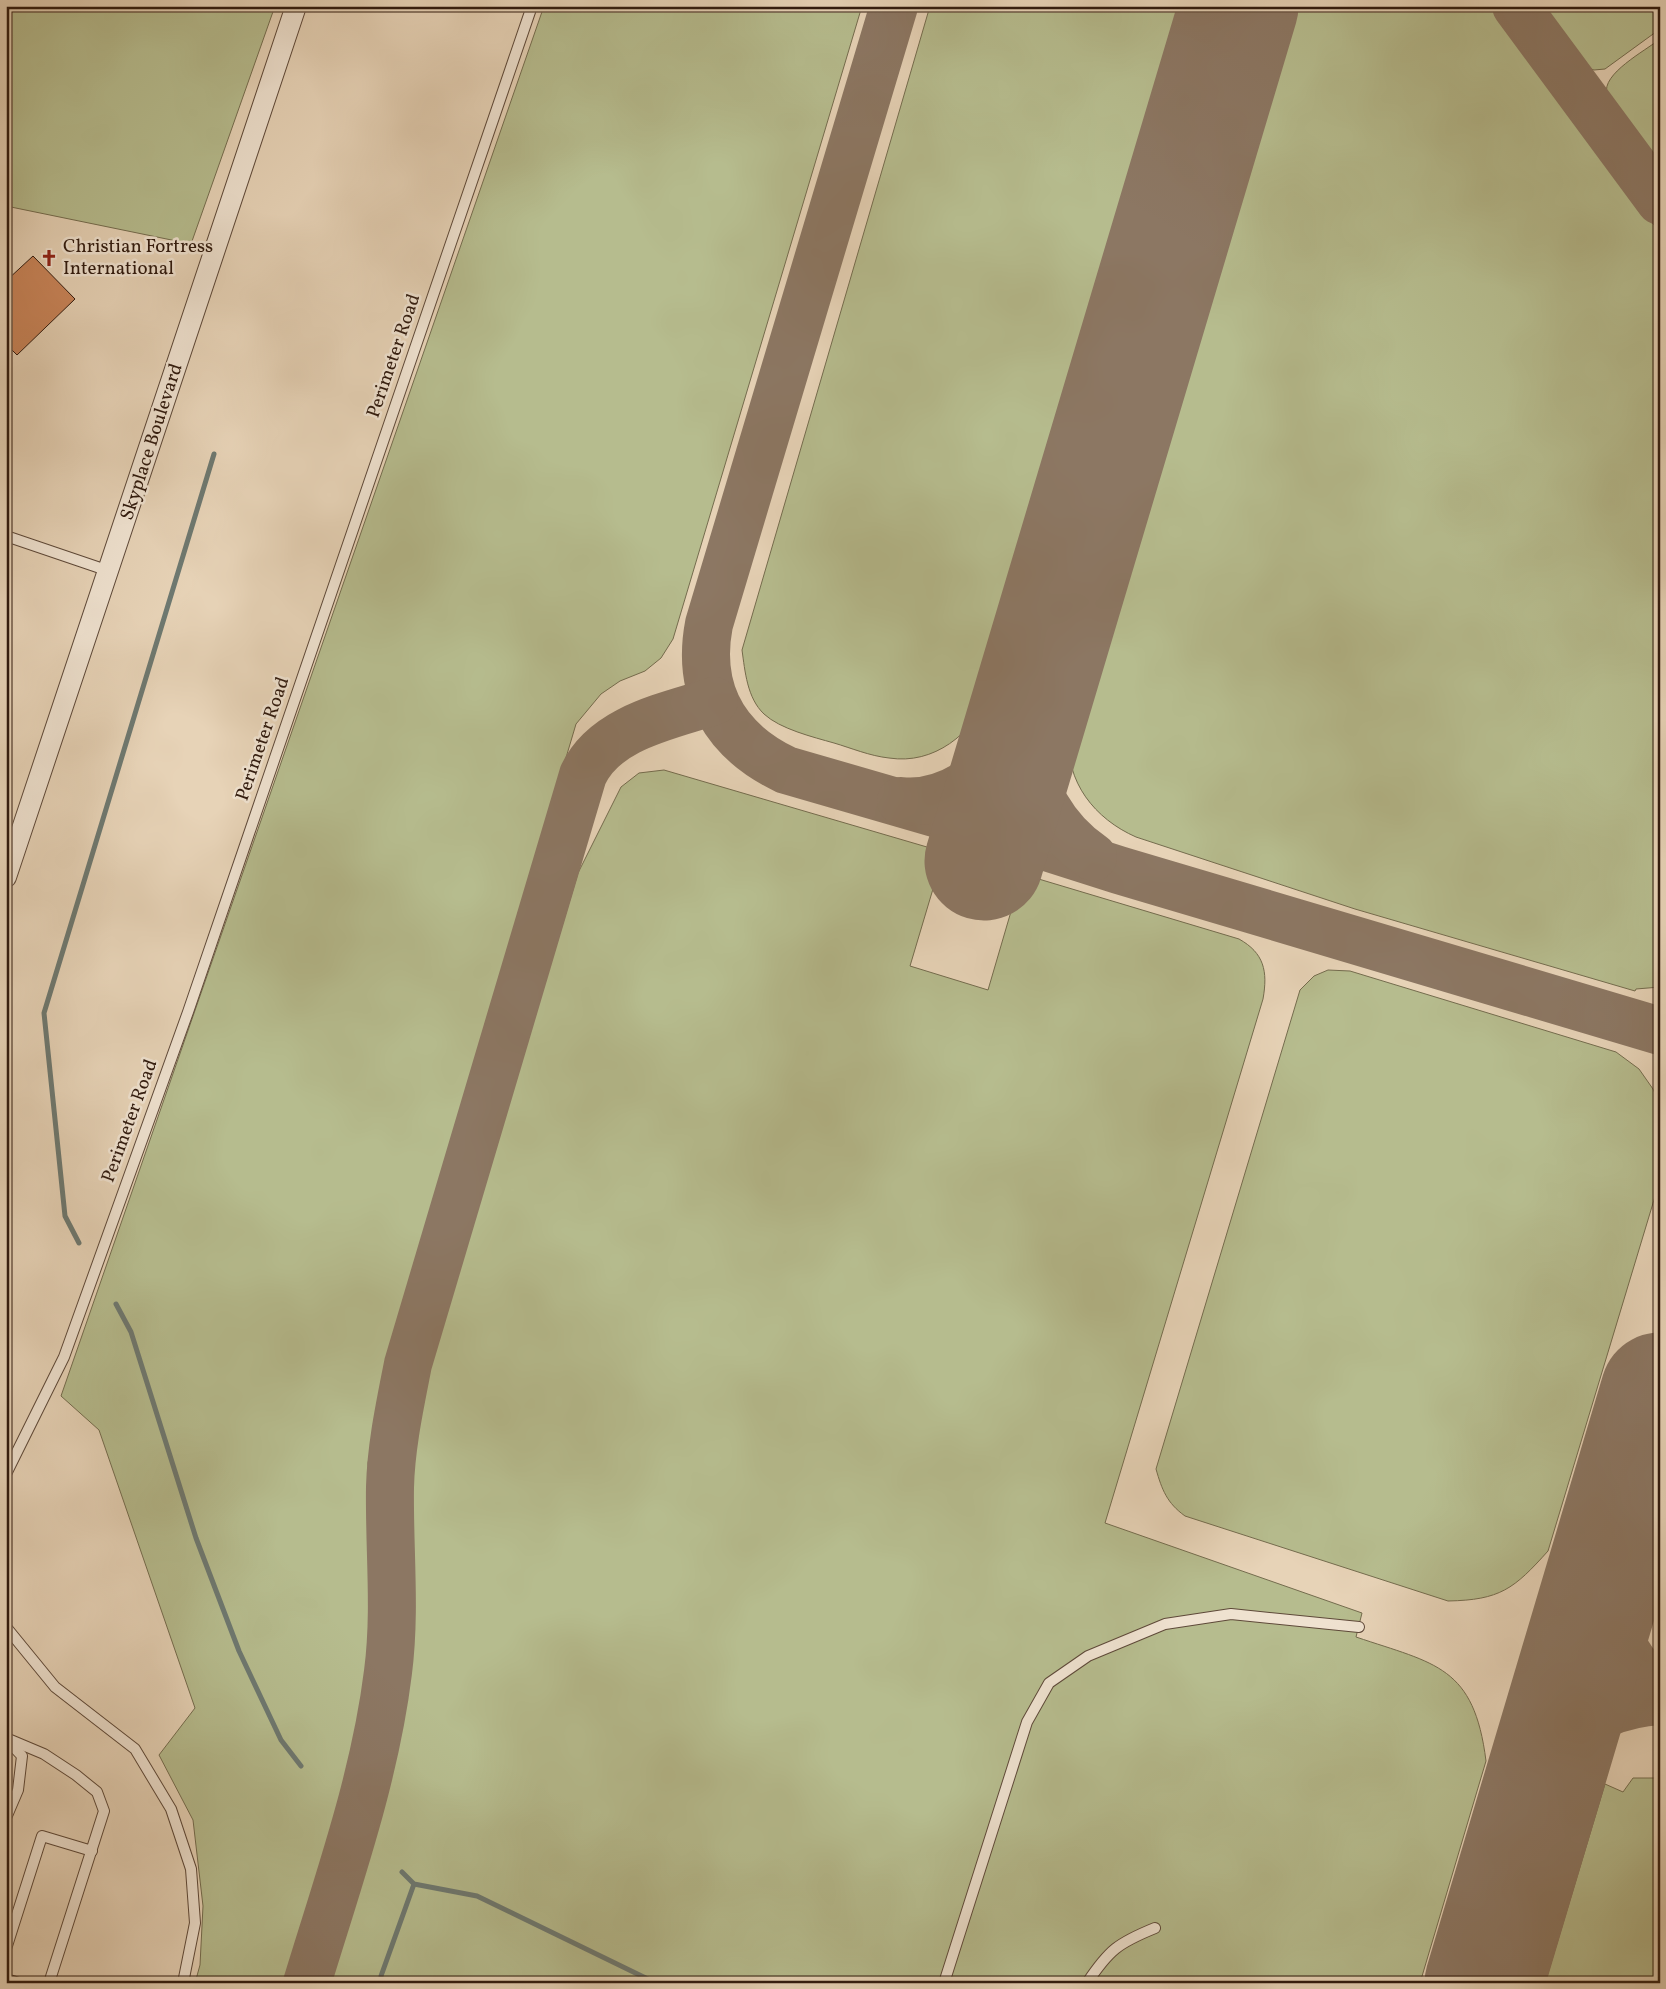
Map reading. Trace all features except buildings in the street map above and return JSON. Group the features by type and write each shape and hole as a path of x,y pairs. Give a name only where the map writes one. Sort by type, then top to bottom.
{"street":[{"name":"Skyplace Boulevard","path":"6,877 296,6"}],"lane":[{"name":"Perimeter Road","path":"6,1474 64,1357 168,1068 532,6"},
{"path":"6,536 108,571"},
{"path":"944,1983 1027,1722 1049,1683 1088,1656 1165,1624 1231,1614 1359,1627"},
{"path":"6,1626 55,1687 135,1749 172,1809 191,1869 192,1878 194,1923 183,1983"},
{"path":"6,1739 22,1756 18,1790 6,1818"},
{"path":"6,1739 44,1754 97,1792 104,1811 49,1983"},
{"path":"6,1949 42,1836 92,1851"},
{"path":"1087,1983 1102,1960 1125,1940 1155,1928"},
{"path":"6,1978 19,1983"}],"green space":[{"path":"6,6 275,6 191,244 6,206"},
{"path":"544,6 862,6 673,639 661,658 645,671 620,681 601,694 576,724 389,1354 368,1463 374,1578 371,1672 354,1753 286,1983 195,1983 200,1965 203,1906 193,1820 159,1755 195,1708 99,1430 61,1396"},
{"path":"930,6 1198,6 992,695 990,694 973,722 950,744 921,757 906,759 868,754 797,732 771,719 758,708 750,692 742,650"},
{"path":"1282,6 1492,6 1660,233 1660,987 1636,989 1635,991 1355,909 1136,837 1108,820 1096,809 1086,797 1072,768 1069,752 1069,731 1074,701"},
{"path":"1542,6 1660,6 1660,29 1605,69 1594,70 1588,68"},
{"path":"1660,39 1660,165 1607,94 1607,86 1617,71"},
{"path":"664,770 944,852 910,966 988,990 1022,874 1239,939 1254,950 1259,957 1265,980 1263,999 1105,1523 1362,1613 1356,1637 1429,1663 1461,1687 1472,1705 1480,1730 1486,1761 1420,1983 330,1983 391,1777 405,1701 414,1602 411,1458 425,1380 578,873 621,787 639,773"},
{"path":"1328,970 1350,971 1616,1052 1639,1069 1653,1089 1660,1104 1660,1180 1548,1551 1525,1575 1505,1590 1494,1595 1448,1601 1185,1516 1169,1501 1156,1469 1300,990 1314,976"},
{"path":"1633,1778 1660,1778 1660,1983 1545,1983 1605,1784 1623,1792"}],"waterway":[{"path":"79,1243 65,1216 44,1013 214,454"},
{"path":"116,1304 131,1332 196,1538 239,1651 281,1740 301,1766"},
{"path":"402,1872 414,1884 477,1896 656,1983"},
{"path":"381,1983 381,1976 414,1884"}],"taxiway":[{"path":"894,6 709,624 706,649 707,671 712,692 720,712 731,729 746,745 786,770 993,830 1119,870 1660,1031"},
{"path":"1516,6 1660,201"},
{"path":"307,1983 365,1790 382,1712 392,1626 390,1510 392,1456 408,1364 583,775 593,759 606,745 622,734 659,718 714,701"},
{"path":"901,801 919,801 951,792 980,775 1019,741 1031,775 1046,806 1066,834 1093,857"},
{"path":"1612,1553 1609,1588 1610,1603 1617,1631 1630,1657 1660,1689"},
{"path":"1543,1786 1559,1752 1581,1728 1593,1720 1619,1709 1646,1702 1660,1701"}],"runway":[{"path":"984,861 1239,6"},
{"path":"1484,1983 1660,1392"}],"place":[{"name":"Christian Fortress International","path":"49,258"}]}
